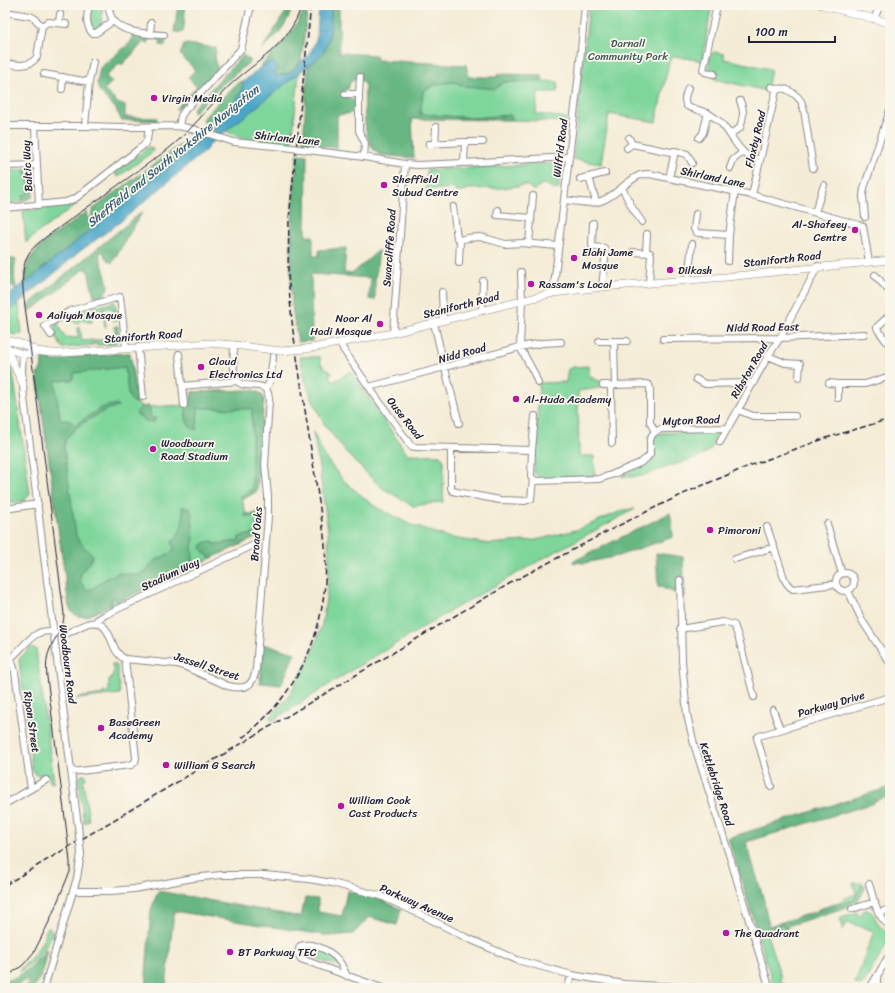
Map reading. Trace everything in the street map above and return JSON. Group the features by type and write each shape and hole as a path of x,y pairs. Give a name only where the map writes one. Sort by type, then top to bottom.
{"main road":[{"path":"822,5 890,23"},
{"name":"Staniforth Road","path":"5,343 17,342 37,351 51,353 210,343 234,344 281,351 306,349 393,333 553,293 890,260"},
{"path":"5,343 11,350 23,354 25,350 30,347"},
{"path":"5,343 23,384"},
{"name":"Staniforth Road","path":"23,354 31,354 37,351"}],"street":[{"path":"89,5 87,23 88,28 92,33 96,33 114,21"},
{"path":"109,5 110,15 120,26 129,31 164,36"},
{"path":"179,126 181,116 185,110 241,49 251,5"},
{"name":"Wilfrid Road","path":"553,293 586,5"},
{"path":"714,74 703,70 717,5"},
{"path":"874,19 880,5"},
{"path":"5,12 30,16 42,26"},
{"path":"5,63 23,65 30,64 35,60 37,57 42,26 48,22 62,23 60,14"},
{"path":"150,34 151,22"},
{"path":"85,126 89,82 93,62"},
{"path":"44,74 89,82"},
{"path":"62,89 63,77"},
{"path":"360,77 359,131 365,143 364,157"},
{"path":"771,86 792,92 801,101 804,110 813,168"},
{"path":"688,88 685,98 687,106 708,113 720,122 743,152 760,160"},
{"name":"Flaxby Road","path":"752,195 776,92 778,89"},
{"path":"345,94 359,94"},
{"path":"730,134 740,128 744,112 740,101"},
{"path":"865,216 863,196 864,188 890,110"},
{"path":"699,138 703,133 708,113"},
{"name":"Shirland Lane","path":"5,126 179,126 234,142 364,157 418,165 568,157"},
{"name":"Baltic Way","path":"35,126 39,205"},
{"path":"5,208 66,202 80,197 111,170 144,145 148,140 149,127"},
{"path":"436,127 432,144 483,142"},
{"path":"629,138 630,146 671,152 674,150 687,154 692,163"},
{"path":"464,163 465,142"},
{"path":"669,178 674,150"},
{"path":"730,168 733,160 743,152"},
{"path":"811,154 819,153"},
{"name":"Swarcliffe Road","path":"393,333 405,164"},
{"path":"5,166 37,165"},
{"path":"580,179 605,172"},
{"name":"Shirland Lane","path":"564,200 590,203 596,202 607,198 641,174 649,174 735,191 863,226 869,262"},
{"path":"589,177 596,202"},
{"path":"816,212 824,185"},
{"path":"622,188 642,222"},
{"path":"728,261 729,235 735,191"},
{"path":"856,195 863,196"},
{"path":"529,244 533,196"},
{"path":"453,207 457,238 460,240 457,259"},
{"path":"498,210 497,215 531,218"},
{"path":"696,214 694,229 696,232 729,235"},
{"path":"593,223 592,245 593,247 604,248 606,250 602,287"},
{"path":"646,252 647,234"},
{"path":"460,240 480,237 505,244 523,243 558,246"},
{"path":"688,280 692,244"},
{"path":"633,252 650,253 649,283"},
{"name":"Ribston Road","path":"720,442 768,356 780,338 818,266"},
{"path":"521,272 522,300 520,347 538,382"},
{"path":"875,275 890,292"},
{"path":"482,311 483,281"},
{"path":"442,292 443,320"},
{"path":"51,335 45,326 67,312 120,297 126,348"},
{"path":"890,315 877,327 890,346"},
{"path":"434,323 443,361"},
{"name":"Nidd Road East","path":"663,339 780,338 864,334"},
{"path":"599,341 627,341"},
{"path":"612,443 611,390 613,386 614,341"},
{"name":"Nidd Road","path":"369,387 520,347 561,342"},
{"name":"Ouse Road","path":"341,343 343,349 411,446 415,448 532,450"},
{"path":"234,344 234,374 237,381"},
{"path":"138,347 143,396"},
{"name":"Woodbourn Road","path":"23,354 23,384 81,854 74,890 44,988"},
{"path":"179,354 184,405"},
{"path":"768,356 785,363 800,364 800,377"},
{"name":"Broad Oaks","path":"253,680 255,675 268,516 265,465 270,399 266,389 270,381 274,357"},
{"path":"445,368 459,423"},
{"path":"829,383 865,384 890,376"},
{"path":"696,379 704,384 754,383"},
{"path":"182,386 237,381 242,384 257,385 266,389"},
{"path":"838,384 838,398"},
{"path":"533,480 599,479 640,463 650,454 650,440 652,435 656,432 650,422 650,388 652,385 603,385"},
{"path":"738,410 754,416 795,416"},
{"path":"451,449 451,488 453,491 500,500 525,501 531,499 533,480 531,477 532,450 535,416"},
{"name":"Myton Road","path":"656,432 661,429 727,428"},
{"path":"5,509 38,504"},
{"path":"828,524 842,574"},
{"path":"767,527 784,578 790,587 793,589 836,584"},
{"name":"Stadium Way","path":"96,622 105,615 254,545"},
{"path":"735,559 774,547"},
{"path":"836,584 838,577 842,574 852,576 854,584 848,591"},
{"name":"Kettlebridge Road","path":"680,580 680,629 687,715 694,744 732,864 768,983 768,988"},
{"path":"836,584 838,588 848,591"},
{"path":"848,591 863,622 890,663"},
{"path":"5,662 12,658 36,634 41,632 54,632 64,634 90,622 96,622 104,627 119,656 125,659 136,758 135,762 131,765 71,772"},
{"path":"680,629 724,622 734,625 754,697"},
{"name":"Ripon Street","path":"12,658 31,789"},
{"name":"Jessell Street","path":"125,659 178,664 228,686 245,687 253,680"},
{"name":"Parkway Drive","path":"771,786 757,738 759,736 889,699"},
{"path":"773,710 780,729"},
{"path":"5,804 46,780"},
{"name":"Parkway Avenue","path":"74,890 112,891 134,889 193,878 221,875 264,875 309,879 332,883 381,896 464,937 517,960 572,975 624,984 698,988"},
{"path":"869,884 881,919 890,926"},
{"path":"852,909 875,902"},
{"path":"879,914 890,908"},
{"path":"347,976 341,963 327,950 311,945 304,944 300,946 298,956 301,959 347,976 382,988"},
{"path":"870,988 890,954"},
{"name":"Woodbourn Road","path":"40,988 48,973"},
{"path":"567,988 572,975"},
{"path":"877,976 877,988"}],"green space":[{"path":"92,5 103,5 101,27 96,30 91,28 90,24"},
{"path":"178,5 186,5 183,32 174,32"},
{"path":"287,5 293,5 288,19 277,35 261,50 286,12"},
{"path":"305,5 308,5 301,61 290,73 276,76 269,63 262,66 261,65 281,45 293,30"},
{"path":"331,5 339,5 339,53 376,55 377,60 466,65 469,77 497,77 498,74 542,75 542,81 503,82 495,89 465,86 454,82 437,84 423,91 420,114 474,118 510,115 513,120 412,119 414,158 380,155 369,142 366,133 364,112 365,84 358,78 350,82 348,89 344,90 343,92 348,98 353,99 355,108 352,112 337,115 337,148 303,144 308,66 322,54 327,46 330,28"},
{"name":"Darnall Community Park","path":"589,5 712,5 702,61 674,56 669,62 656,122 609,114 601,164 573,159"},
{"path":"133,34 166,40 165,46 160,45 161,40 149,39 148,44 145,42 142,44 122,65 120,63 106,76 112,82 104,90 119,104 125,105 125,117 157,118 157,121 121,120 116,109 99,91 97,83 100,68 131,42"},
{"path":"187,44 216,48 215,62 218,68 177,110 177,107 197,87 188,78 195,70 180,55 184,45"},
{"path":"714,52 724,54 724,59 771,69 767,91 714,79 716,70 708,68 710,55"},
{"path":"243,55 251,61 225,82 193,113 193,108"},
{"path":"299,73 292,143 241,138 226,131"},
{"path":"240,81 243,82 242,91 217,128 211,128 202,120"},
{"path":"454,82 465,86 499,86 503,82 558,82 558,87 557,92 538,92 536,114 567,118 566,122 513,120 510,115 474,118 420,114 423,91 437,84"},
{"path":"198,135 204,137 95,226 92,215 93,209 188,139"},
{"path":"148,147 152,148 153,151 118,177 115,173"},
{"path":"297,154 307,155 306,236 313,236 313,256 319,256 319,250 346,248 344,273 352,274 379,250 375,280 375,300 369,299 371,278 311,274 312,341 298,342 292,305 291,286 292,230"},
{"path":"560,163 559,189 553,190 551,187 543,184 536,188 536,190 532,190 526,185 503,188 468,189 463,192 456,192 454,188 426,190 427,170"},
{"path":"24,170 29,182 28,193 23,196 23,201 10,203 9,184 5,180 5,171"},
{"path":"24,170 30,170 32,173 33,196 23,201 23,196 28,193 29,187"},
{"path":"77,204 36,234 26,243 23,211"},
{"path":"143,211 112,263 108,261 103,251 99,254 108,284 108,288 104,295 98,297 94,296 89,273 85,268 30,311 28,305"},
{"path":"86,212 92,229 25,283 27,266 35,252 47,240"},
{"path":"12,259 16,259 14,274 17,289 5,285 5,263"},
{"path":"115,302 118,319 114,321 113,308 104,308 106,327 103,310 92,311 92,322 81,320 76,323 67,318 70,314"},
{"path":"19,303 22,334 16,335 5,333 5,315"},
{"path":"58,322 65,337 78,338 78,328 80,327 82,341 93,340 93,345 63,348 53,332 56,327 54,325"},
{"path":"115,326 118,326 119,340 117,342 105,345 95,345 95,340 106,340 106,337 115,336"},
{"name":"Woodbourn Road Stadium","path":"130,353 137,404 144,407 190,405 192,392 251,390 259,392 263,396 257,491 242,500 246,514 263,513 260,531 259,536 87,616 78,616 69,606 37,374 41,370 42,359"},
{"path":"130,353 137,404 131,400 128,394 125,367 74,373 73,379 71,380 55,381 60,419 70,421 75,425 103,407 117,404 118,407 108,409 83,423 66,439 64,447 76,536 84,547 93,555 89,564 81,572 80,581 86,590 92,589 107,578 118,573 139,575 146,571 154,561 174,551 172,541 175,540 181,528 183,520 182,507 190,509 192,515 194,539 192,547 193,559 190,568 119,601 114,597 111,599 112,601 110,605 92,614 78,616 72,612 69,606 37,374 41,370 42,359"},
{"path":"5,354 8,357 13,373 30,494 24,501 5,503"},
{"path":"300,357 320,357 321,364 333,374 329,373 333,382 351,371 407,454 440,455 444,461 443,502 413,506 382,488 350,457 324,424 305,380"},
{"path":"589,366 590,377 600,381 600,388 578,391 579,456 594,456 595,476 540,478 534,472 539,383 566,382 568,369"},
{"path":"251,390 259,392 264,398 257,491 242,500 241,496 252,489 252,409 198,408 197,430 190,427 188,424 186,419 186,411 187,405 190,405 192,392"},
{"path":"141,406 149,406 151,418 156,418 154,422 148,422 136,414"},
{"path":"720,431 710,450 701,456 641,476 621,476 642,467 651,458 653,441 657,435 661,433"},
{"path":"313,432 324,456 343,480 374,506 409,524 447,537 489,544 536,540 576,530 624,510 635,509 452,610 352,670 272,721 269,718 288,697 311,656 322,625 329,578 328,531"},
{"path":"263,513 259,536 211,558 204,553 201,547 206,542 213,541 214,544 239,541 239,537 257,533 258,516 246,517 244,514"},
{"path":"670,513 673,537 618,556 585,563 572,562"},
{"path":"656,553 683,557 685,597 658,586"},
{"path":"263,644 295,653 281,685 260,683"},
{"path":"31,647 36,649 54,782 51,783 47,774 35,774 32,770 19,659"},
{"path":"112,664 117,666 120,694 77,699 103,694 103,692 109,692 109,680 111,680 114,670"},
{"path":"82,775 85,775 86,779 83,780 89,821 84,823 78,779"},
{"path":"890,787 890,799 887,800 886,797 874,801 874,803 746,842 763,897 769,926 854,900 861,886 865,885 865,889 858,901 850,904 850,906 787,926 788,928 785,929 783,924 757,931 728,838"},
{"path":"853,883 862,883 863,886 861,886 854,900 818,911 818,909 841,902 843,899 856,894"},
{"path":"158,891 301,917 305,898 318,899 318,912 342,916 347,891 372,896 401,909 397,925 369,917 353,934 329,936 174,911 166,987 183,988 114,988 147,984 146,973 151,910"},
{"path":"863,910 870,911 872,913 882,928 890,933 890,939 862,986 855,983 874,931 847,922 843,930 840,920 841,917 857,912 858,916 862,915"},
{"path":"783,924 785,929 767,935 781,977 781,982 789,988 777,988 772,981 757,931"},
{"path":"47,928 50,928 53,931 48,943 31,963 20,971 19,970 31,958 40,945 46,935 45,933"},
{"path":"305,945 328,952 345,968 305,956 302,951 302,947"},
{"path":"47,949 42,973 34,988 27,988 28,979 11,988 5,988 5,980 9,980 25,971"}],"water":[{"path":"319,5 331,5 330,28 327,45 320,56 211,143 205,151 120,222 79,252 5,315 5,298 198,141 217,128 242,91 243,82 262,66 269,63 275,64 279,69 275,72 276,76 290,73 309,54 314,45 317,37"}],"tram line":[{"path":"5,977 23,965 34,952 49,922 70,872 66,826 46,670 49,652 63,624 64,614 23,293 23,271 27,257 30,251 46,237 167,150 183,136 227,88 280,43 296,20 302,5"}],"railway":[{"path":"242,738 264,718 283,697 298,673 310,648 319,621 324,594 326,565 324,535 293,331 288,274 289,219 311,5"},
{"path":"5,885 514,581 608,531 694,489 749,466 826,438 890,419"}],"place":[{"name":"Virgin Media","path":"154,98"},
{"name":"Sheffield Subud Centre","path":"384,185"},
{"name":"Al-Shafeey Centre","path":"855,230"},
{"name":"Elahi Jame Mosque","path":"574,258"},
{"name":"Dilkash","path":"670,270"},
{"name":"Rassam's Local","path":"531,284"},
{"name":"Aaliyah Mosque","path":"39,315"},
{"name":"Noor Al Hadi Mosque","path":"380,324"},
{"name":"Cloud Electronics Ltd","path":"201,367"},
{"name":"Al-Huda Academy","path":"516,399"},
{"name":"Woodbourn Road Stadium","path":"153,449"},
{"name":"Pimoroni","path":"710,530"},
{"name":"BaseGreen Academy","path":"101,728"},
{"name":"William G Search","path":"166,765"},
{"name":"William Cook Cast Products","path":"341,806"},
{"name":"The Quadrant","path":"726,933"},
{"name":"BT Parkway TEC","path":"230,952"}],"water label":[{"name":"Sheffield and South Yorkshire Navigation","path":"173,156"}]}
